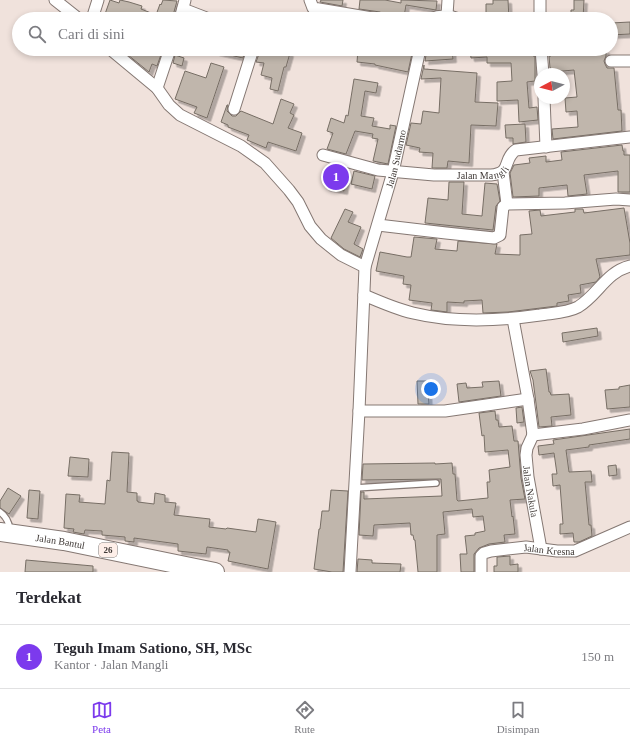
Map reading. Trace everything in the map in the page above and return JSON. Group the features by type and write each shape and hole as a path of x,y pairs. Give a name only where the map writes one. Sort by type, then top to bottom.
{"main road":[{"name":"Jalan Bantul","path":"5,532 64,540 215,572"}],"street":[{"path":"55,0 70,12"},
{"path":"94,12 98,0"},
{"path":"310,0 313,8 337,12"},
{"path":"447,12 448,0"},
{"path":"540,0 540,12"},
{"path":"118,56 157,88 169,105 180,115 241,146 265,163 298,202 310,226 321,239 341,255 365,267"},
{"path":"157,88 168,56"},
{"path":"234,109 251,56"},
{"name":"Jalan Sudarmo","path":"350,572 365,267 393,172 418,56"},
{"path":"542,56 542,68"},
{"path":"611,61 630,61"},
{"path":"544,104 546,147"},
{"name":"Jalan Mangli","path":"323,155 365,167 393,172 434,175 491,175 500,174 503,172 513,152 522,149 630,137"},
{"path":"503,172 507,204"},
{"path":"378,224 446,234 498,237 501,232 503,208 507,204 616,199 630,200"},
{"path":"364,295 395,308 427,316 471,320 513,319 566,312 578,307 613,274 621,268 630,266"},
{"path":"513,319 533,435 583,429 630,420"},
{"path":"359,411 445,411 528,399"},
{"name":"Jalan Nakula","path":"533,435 527,448 526,455 528,477 541,549"},
{"name":"Jalan Kresna","path":"481,572 481,556 484,553 506,549 526,548 575,551 601,538 630,527"}],"lane":[{"path":"355,488 436,483"},
{"path":"0,512 8,520 5,532"}],"building":[{"path":"110,0 119,3 120,0 142,6 141,9 148,12 106,12"},
{"path":"163,0 177,1 174,12 157,12"},
{"path":"321,0 343,0 342,6 320,2"},
{"path":"360,0 385,0 401,3 401,0 437,1 436,10 406,5 405,12 380,12 359,9"},
{"path":"493,0 508,0 509,12 486,12 486,4 493,4"},
{"path":"574,0 584,0 583,12 571,12 571,10 574,10"},
{"path":"630,22 630,34 618,35 618,23"},
{"path":"129,56 161,56 157,66 152,64 149,72"},
{"path":"175,56 184,58 182,66 173,63"},
{"path":"258,56 289,56 286,67 284,67 278,91 270,89 272,78 261,75 264,63 256,62"},
{"path":"357,56 411,56 408,72 375,64 357,62"},
{"path":"426,56 453,56 453,59 425,61"},
{"path":"471,56 535,56 534,81 527,82 529,108 537,107 538,120 519,122 518,100 497,101 497,82 512,81 511,63 487,63 487,57 471,58"},
{"path":"549,56 606,56 604,61 607,68 614,68 618,110 621,110 622,131 553,139 552,129 578,127 577,111 566,112 565,104 570,104 570,98 577,97 574,70 570,70 570,68 550,68"},
{"path":"211,63 224,67 207,118 194,113 197,107 175,99 185,71 206,78"},
{"path":"424,65 424,69 477,73 475,102 498,103 496,126 471,125 469,163 448,161 447,168 432,168 433,153 419,152 420,148 406,145 411,123 421,124 423,111 439,113 441,78 421,79"},
{"path":"354,79 378,83 376,93 365,91 361,116 374,118 372,126 390,129 390,125 396,126 388,164 373,161 378,139 372,138 373,134 355,131 346,154 327,149 333,133 327,131 331,118 344,123 346,115 348,116"},
{"path":"281,99 294,104 290,113 294,115 288,128 302,133 296,151 268,142 266,148 247,140 249,135 228,127 228,125 221,122 228,105 227,111 232,116 236,116 241,111 273,124"},
{"path":"525,124 526,142 513,144 513,138 506,138 505,125"},
{"path":"622,145 624,155 630,155 630,192 618,192 618,171 584,175 587,194 568,196 567,185 539,188 539,196 513,197 510,173 514,165 530,163 529,158 546,156 546,162 562,160 561,152"},
{"path":"354,171 375,176 372,189 351,184"},
{"path":"328,175 346,179 344,191 326,187"},
{"path":"449,182 464,182 462,214 482,216 485,183 497,184 500,201 496,206 493,230 425,223 428,198 448,200"},
{"path":"624,208 630,243 630,255 596,259 600,277 596,282 580,285 581,293 568,295 569,301 557,303 557,306 508,312 483,313 482,300 464,301 464,303 447,302 447,312 431,310 432,303 409,300 411,285 403,284 404,276 376,271 380,252 411,257 414,237 437,239 435,249 457,251 458,241 497,244 495,254 520,255 520,235 532,234 529,211 540,210 541,216 575,212 575,209 583,209 584,213"},
{"path":"345,209 353,212 348,222 361,227 354,244 363,249 360,257 344,249 331,238"},
{"path":"597,328 598,336 563,342 562,333"},
{"path":"546,369 549,392 551,395 569,394 571,415 551,417 552,426 539,427 533,380 530,371"},
{"path":"417,381 427,381 429,404 418,404"},
{"path":"499,381 501,396 459,402 457,384 466,383 467,388 483,387 482,382"},
{"path":"630,385 630,407 607,409 605,390 619,389 619,387"},
{"path":"522,407 524,422 517,423 516,408"},
{"path":"495,411 496,420 498,420 499,427 512,426 514,441 518,441 521,478 525,499 510,500 515,534 504,535 505,542 489,544 479,548 474,554 474,572 461,572 460,554 467,554 465,536 475,535 475,533 485,531 483,516 473,517 472,509 443,512 445,534 437,535 437,572 418,572 415,540 413,535 411,535 410,523 374,525 373,536 359,535 361,492 364,492 364,499 442,496 441,479 362,480 363,464 452,463 453,474 455,474 458,501 488,498 487,482 490,482 489,470 510,467 508,450 485,452 484,435 482,436 479,413"},
{"path":"630,429 630,439 566,450 569,472 591,471 592,482 585,482 589,525 591,525 592,536 579,542 574,542 573,533 560,534 560,524 563,524 560,485 553,486 552,474 557,474 554,453 539,455 538,446 554,444 553,440"},
{"path":"112,452 129,453 127,492 137,493 138,502 154,504 155,493 165,495 165,502 176,503 174,515 210,519 209,527 256,532 258,519 276,522 268,569 228,561 230,552 228,552 228,550 207,547 206,554 178,551 178,544 134,538 134,542 125,541 125,537 102,535 102,531 85,530 84,534 73,532 74,529 64,528 66,494 80,495 79,502 105,504 107,480 110,481"},
{"path":"70,457 89,459 88,477 68,476"},
{"path":"616,465 617,475 609,476 608,466"},
{"path":"8,488 21,496 9,514 0,508 0,501"},
{"path":"29,490 40,491 38,519 27,518"},
{"path":"331,490 348,491 343,572 314,569 322,511 329,511"},
{"path":"510,556 510,565 518,564 518,572 494,572 494,566 497,566 497,557"},
{"path":"358,559 372,560 372,563 401,564 400,572 357,572"},
{"path":"26,560 93,566 93,572 25,572"}],"place":[{"name":"Teguh Imam Sationo, SH, MSc","path":"336,177"}]}
